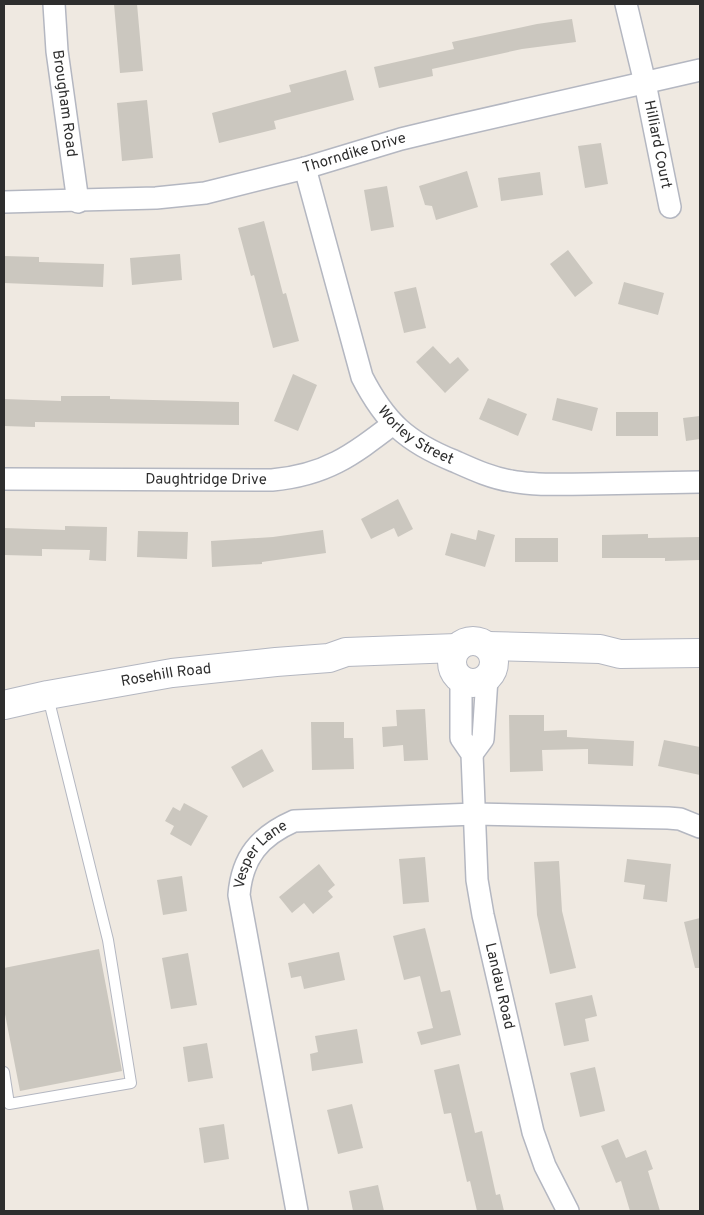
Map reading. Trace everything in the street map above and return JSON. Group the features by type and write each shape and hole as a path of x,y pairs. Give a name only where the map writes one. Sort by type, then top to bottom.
{"main road":[{"path":"476,640 489,665 482,682 474,684 458,677 452,661 453,654 462,643 476,640"},
{"name":"Rosehill Road","path":"4,705 48,695 172,673 229,666 329,658 346,652 457,648"},
{"path":"489,665 600,649 620,654 700,654"},
{"name":"Rosehill Road","path":"329,658 342,664 423,662 437,664 458,677"}],"street":[{"name":"Brougham Road","path":"54,4 58,51 78,202"},
{"name":"Hilliard Court","path":"626,4 645,83 670,207"},
{"name":"Thorndike Drive","path":"4,202 78,202 156,198 204,193 305,168 401,139 700,70"},
{"name":"Worley Street","path":"305,168 362,377 372,398 393,424 409,438 429,451 487,475 510,481 546,485 700,482"},
{"name":"Daughtridge Drive","path":"4,479 272,480 295,478 318,472 340,462 360,450 393,424"},
{"path":"472,754 483,739 489,665"},
{"name":"Landau Road","path":"458,677 462,738 472,754 477,880 483,914 533,1132 545,1166 568,1211"},
{"name":"Vesper Lane","path":"297,1211 239,895 240,883 248,860 261,841 270,833 294,821 475,814 668,818 680,819 700,827"}],"lane":[{"path":"4,1072 9,1104 131,1083 108,940 48,695"}],"building":[{"path":"114,4 137,4 143,71 120,73"},
{"path":"572,19 576,42 522,49 432,69 433,76 379,88 374,67 454,49 452,42 537,24"},
{"path":"346,70 354,100 274,121 276,129 219,143 212,113 291,92 289,85"},
{"path":"147,100 153,158 122,161 117,103"},
{"path":"601,143 608,184 585,188 578,146"},
{"path":"467,171 478,207 436,220 432,206 425,205 419,186"},
{"path":"540,172 543,195 501,201 498,178"},
{"path":"387,186 394,227 371,231 364,190"},
{"path":"264,221 283,294 286,293 299,341 273,348 254,275 251,276 238,228"},
{"path":"568,250 593,283 575,297 550,264"},
{"path":"180,254 182,280 132,285 130,258"},
{"path":"4,256 39,257 39,262 104,264 103,287 4,283"},
{"path":"624,282 664,293 658,315 618,304"},
{"path":"416,287 426,328 404,333 394,292"},
{"path":"433,346 450,364 458,357 469,370 445,393 416,362"},
{"path":"293,374 317,385 298,431 274,421"},
{"path":"61,396 110,396 110,399 239,402 239,425 35,422 35,427 4,426 4,399 61,401"},
{"path":"488,398 527,414 518,436 479,419"},
{"path":"557,398 598,408 592,431 552,420"},
{"path":"616,412 658,412 658,436 616,436"},
{"path":"700,416 700,439 686,441 683,418"},
{"path":"398,499 413,529 398,537 394,528 371,539 361,519"},
{"path":"65,526 107,527 106,561 89,560 90,550 42,549 42,556 4,555 4,528 65,530"},
{"path":"323,530 326,553 262,562 262,564 212,567 211,541 273,537"},
{"path":"478,530 495,535 485,567 445,555 451,533 476,540"},
{"path":"138,531 188,532 187,559 137,557"},
{"path":"648,534 648,538 700,537 700,560 665,561 665,558 602,558 602,535"},
{"path":"515,538 558,538 558,562 515,562"},
{"path":"425,709 428,760 404,761 403,745 383,747 382,727 397,726 396,710"},
{"path":"509,715 544,715 544,731 567,730 567,737 634,741 633,766 588,764 588,749 542,750 543,771 510,772"},
{"path":"311,722 344,722 344,738 353,738 354,769 312,770"},
{"path":"664,740 700,747 700,775 658,766"},
{"path":"262,749 274,771 243,788 231,767"},
{"path":"184,803 208,816 191,846 170,834 174,826 165,821 173,807 180,811"},
{"path":"425,857 429,902 403,904 399,859"},
{"path":"627,859 671,864 667,902 643,899 645,885 624,882"},
{"path":"559,861 562,911 576,968 550,974 537,915 534,862"},
{"path":"319,864 335,885 328,891 333,897 313,914 304,903 292,913 279,897"},
{"path":"182,876 187,911 163,915 157,880"},
{"path":"700,918 700,968 695,968 684,922"},
{"path":"425,928 441,992 450,990 461,1035 421,1045 417,1032 433,1028 420,976 404,980 393,936"},
{"path":"99,949 122,1071 20,1091 4,1009 4,968"},
{"path":"339,952 345,980 304,989 301,976 291,978 288,963"},
{"path":"188,953 197,1005 171,1009 162,958"},
{"path":"592,995 597,1016 585,1019 589,1041 564,1046 555,1003"},
{"path":"357,1029 363,1063 312,1071 310,1054 318,1052 315,1036"},
{"path":"207,1043 213,1078 188,1082 183,1047"},
{"path":"459,1064 475,1133 482,1131 496,1195 500,1194 504,1211 477,1211 470,1181 467,1182 451,1113 444,1114 434,1070"},
{"path":"595,1067 605,1111 580,1117 570,1073"},
{"path":"352,1104 363,1148 338,1154 327,1110"},
{"path":"224,1124 229,1159 204,1163 199,1128"},
{"path":"618,1139 626,1158 646,1150 653,1169 648,1171 660,1211 630,1211 621,1181 616,1183 601,1146"},
{"path":"378,1185 384,1211 353,1211 349,1191"}]}
